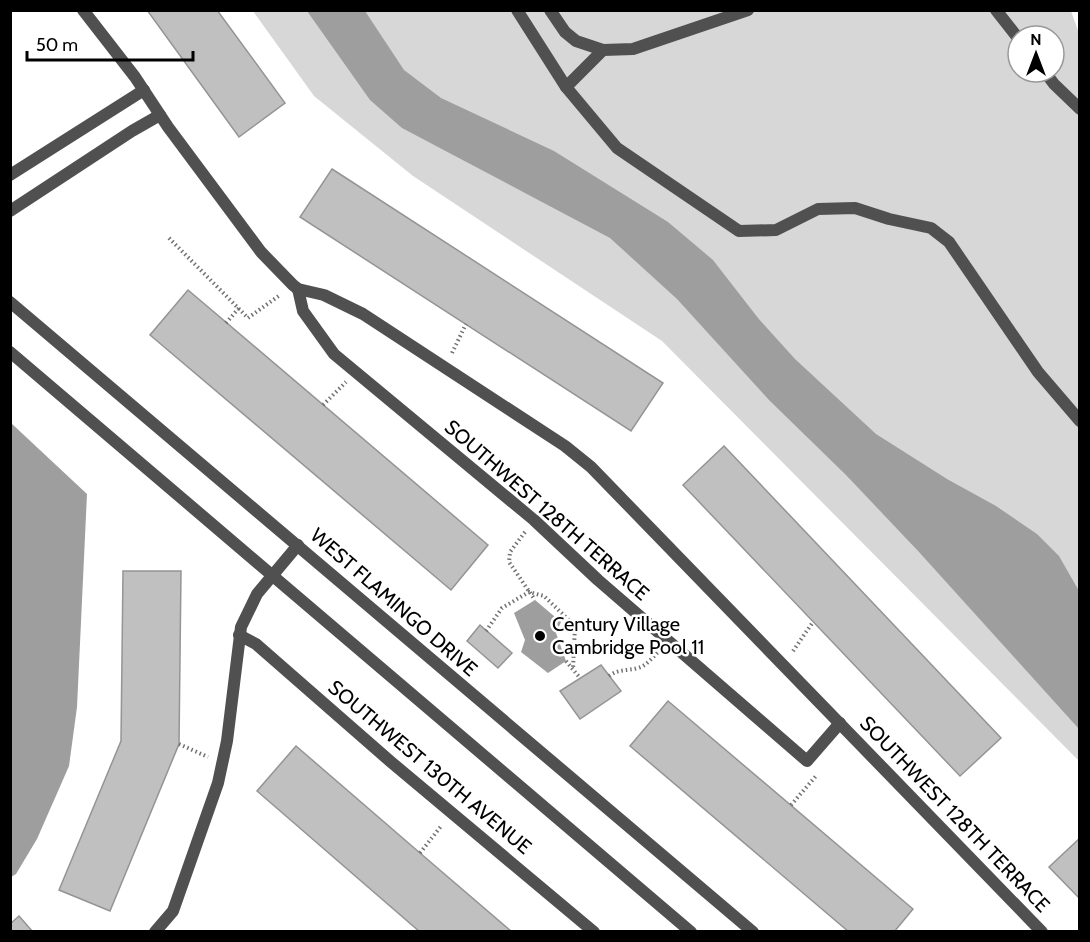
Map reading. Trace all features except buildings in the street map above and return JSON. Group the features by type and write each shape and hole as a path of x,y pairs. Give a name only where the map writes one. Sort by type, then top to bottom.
{"street":[{"name":"SOUTHWEST 128TH TERRACE","path":"83,10 261,252 295,287 303,311 334,354 534,520 598,580 807,760 840,723"},
{"path":"517,10 566,87 617,148 739,231 776,230 819,209 828,208 855,208 889,219 931,228 949,242 1038,372 1080,422"},
{"path":"550,10 565,32 576,41 603,50 633,49 748,10"},
{"path":"996,10 1007,24"},
{"path":"566,87 603,50"},
{"path":"1054,84 1080,109"},
{"path":"10,175 144,90"},
{"path":"10,211 160,115"},
{"name":"SOUTHWEST 128TH TERRACE","path":"295,287 324,295 363,314 565,446 591,467 1042,932"},
{"name":"WEST FLAMINGO DRIVE","path":"10,302 753,932"},
{"path":"10,352 691,932"},
{"path":"155,932 173,910 218,783 227,741 239,635 251,604 298,545"},
{"name":"SOUTHWEST 130TH AVENUE","path":"239,635 256,644 594,932"}],"path":[{"path":"169,238 248,318 295,287"},
{"path":"226,323 239,308"},
{"path":"445,368 466,324"},
{"path":"323,405 356,372"},
{"path":"534,520 510,552 509,562 535,600"},
{"path":"486,631 502,608 529,592 544,596 575,627 573,669"},
{"path":"783,664 813,622"},
{"path":"609,676 614,672 644,665 668,640"},
{"path":"566,661 580,678"},
{"path":"179,744 223,763"},
{"path":"791,805 820,772"},
{"path":"420,853 452,813"}],"shaded area":[{"path":"253,11 1071,11 1080,36 1079,761 662,341 413,176 314,96"},
{"path":"307,11 365,11 404,70 441,98 554,151 668,222 713,260 758,318 795,359 876,434 947,479 996,506 1037,534 1059,556 1079,591 1079,729 919,552 846,475 769,400 677,299 610,238 402,128 370,100"},
{"path":"11,423 87,494 77,707 69,766 37,839 16,874 11,877"},
{"name":"Century Village Cambridge Pool 11","path":"535,600 561,622 556,633 566,661 548,673 521,652 525,640 514,613"}],"place":[{"name":"Century Village Cambridge Pool 11","path":"540,636"}]}
